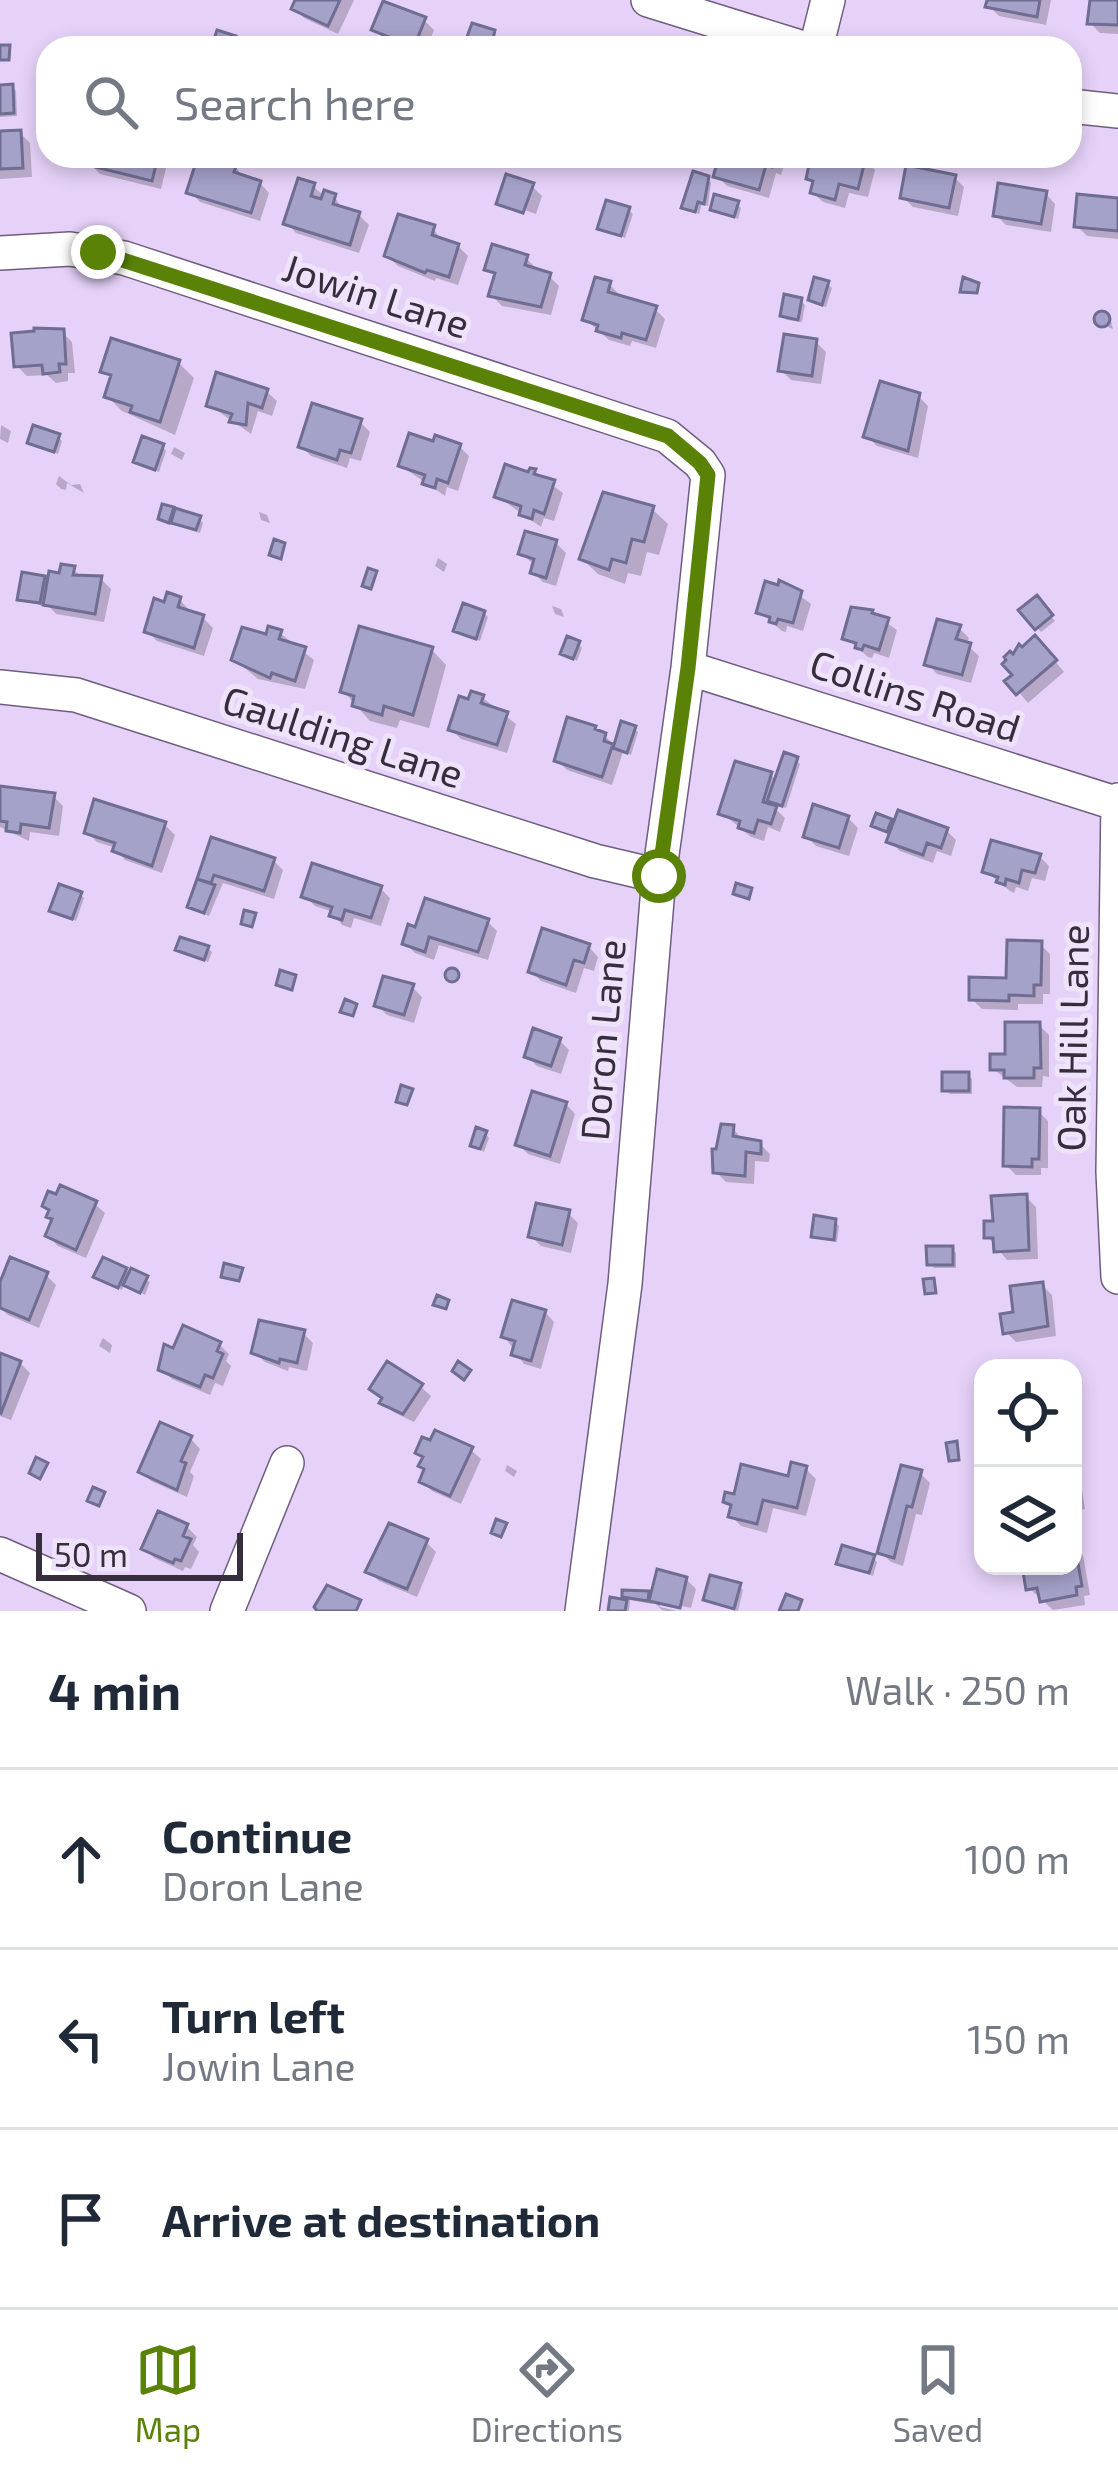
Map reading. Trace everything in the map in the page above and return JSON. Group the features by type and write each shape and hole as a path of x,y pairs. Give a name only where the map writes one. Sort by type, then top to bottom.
{"street":[{"path":"648,0 764,36"},
{"path":"819,36 828,0"},
{"path":"1082,107 1118,111"},
{"name":"Jowin Lane","path":"0,253 70,249 124,258 668,436 708,475"},
{"name":"Doron Lane","path":"581,1611 625,1284 659,876 708,475"},
{"name":"Collins Road","path":"688,668 1118,802"},
{"name":"Gaulding Lane","path":"0,686 76,695 595,861 659,876"},
{"name":"Oak Hill Lane","path":"1118,802 1112,1172 1118,1277"},
{"path":"227,1611 287,1463"},
{"path":"0,1554 129,1611"}],"building":[{"path":"295,0 340,0 328,26 291,9"},
{"path":"987,0 1040,0 1037,17 985,7"},
{"path":"1090,0 1118,0 1118,25 1087,24"},
{"path":"383,1 426,17 418,36 386,36 371,30"},
{"path":"472,23 495,30 494,36 467,36"},
{"path":"0,45 10,45 9,60 0,60"},
{"path":"13,84 14,113 0,114 0,85"},
{"path":"21,130 23,168 0,169 0,131"},
{"path":"99,168 155,168 152,181"},
{"path":"194,168 235,168 234,172 261,181 251,213 186,193"},
{"path":"716,168 765,168 759,190 713,177"},
{"path":"808,168 863,168 858,189 839,184 835,200 810,193 813,181 806,179"},
{"path":"905,168 956,175 949,208 900,198"},
{"path":"693,171 709,176 704,204 698,202 695,212 681,208"},
{"path":"506,174 534,183 523,213 496,204"},
{"path":"298,178 315,183 311,196 321,199 324,190 336,194 333,204 360,212 350,245 283,224"},
{"path":"998,183 1047,191 1041,224 993,216"},
{"path":"714,194 739,201 734,217 710,210"},
{"path":"1077,194 1118,198 1118,231 1074,227"},
{"path":"606,200 630,207 621,236 597,229"},
{"path":"398,214 435,225 432,235 459,244 449,277 384,256"},
{"path":"492,244 528,255 525,265 551,273 541,307 488,296 495,273 484,270"},
{"path":"595,277 611,281 608,292 657,306 646,340 596,331 598,325 582,320"},
{"path":"814,277 829,281 822,305 808,300"},
{"path":"963,277 979,283 977,293 960,292"},
{"path":"784,294 802,298 798,320 780,316"},
{"path":"1102,311 1110,319 1102,327 1094,319"},
{"path":"64,329 66,364 59,364 60,372 43,374 42,365 14,367 11,333"},
{"path":"784,334 817,339 812,376 778,371"},
{"path":"111,338 180,360 160,422 104,397 111,375 100,372"},
{"path":"216,372 268,389 262,408 248,403 246,425 229,422 232,414 206,406"},
{"path":"880,381 920,393 908,451 863,437"},
{"path":"312,403 362,419 351,453 340,450 337,460 298,447"},
{"path":"33,425 60,434 54,452 27,443"},
{"path":"409,433 461,444 448,483 437,479 435,488 422,484 425,475 398,466"},
{"path":"142,436 164,444 155,470 133,462"},
{"path":"505,464 528,472 536,469 534,474 555,480 544,514 534,510 532,519 519,515 521,506 494,497"},
{"path":"603,492 654,506 644,542 632,539 626,563 612,559 609,570 579,559"},
{"path":"162,504 174,507 169,523 158,519"},
{"path":"175,508 201,516 196,530 171,523"},
{"path":"525,531 557,540 546,578 530,573 534,559 518,554"},
{"path":"274,539 285,543 281,559 269,555"},
{"path":"61,564 75,566 73,575 102,576 95,614 43,605 49,571 59,573"},
{"path":"368,568 377,571 371,589 362,586"},
{"path":"22,572 45,576 40,603 17,600"},
{"path":"779,580 802,591 793,623 778,619 776,624 756,613 765,581 778,585"},
{"path":"167,592 181,597 178,607 204,615 194,648 144,632 154,598 164,602"},
{"path":"1037,595 1053,615 1035,630 1018,610"},
{"path":"463,603 485,611 476,639 453,631"},
{"path":"851,607 889,618 879,650 864,645 862,650 855,648 856,643 842,639"},
{"path":"937,619 961,625 956,639 971,643 962,675 924,665"},
{"path":"268,626 282,630 279,639 306,647 295,681 272,673 270,678 231,660 242,627 266,634"},
{"path":"359,626 433,647 413,715 384,706 382,715 352,706 354,696 340,692"},
{"path":"1035,635 1057,660 1016,695 1004,681 1012,675 1002,664 1004,657"},
{"path":"567,636 580,641 573,659 560,654"},
{"path":"471,691 484,695 481,703 508,712 497,745 448,730 459,696 468,699"},
{"path":"567,717 596,726 606,733 604,741 613,744 602,777 554,761"},
{"path":"621,721 636,726 627,753 613,748"},
{"path":"784,752 798,757 782,806 767,801"},
{"path":"735,761 772,772 763,802 777,806 771,824 758,820 754,833 738,828 740,821 718,814"},
{"path":"0,786 55,793 49,828 21,824 20,833 6,831 7,822 0,821"},
{"path":"94,799 166,822 152,866 112,851 115,843 84,833"},
{"path":"813,804 849,816 839,848 803,837"},
{"path":"898,810 948,828 941,848 927,843 923,855 886,842"},
{"path":"876,813 892,819 887,832 871,826"},
{"path":"211,837 275,858 264,891 214,875 211,883 197,879"},
{"path":"991,840 1041,854 1035,873 1022,870 1019,883 1006,879 1005,885 982,872"},
{"path":"312,863 382,886 371,918 345,910 342,920 329,916 332,907 301,897"},
{"path":"197,879 215,885 204,913 187,907"},
{"path":"736,883 752,888 749,899 733,894"},
{"path":"59,884 82,892 72,919 49,911"},
{"path":"425,898 489,919 478,952 429,937 425,952 402,944 408,924 415,927"},
{"path":"244,910 256,913 252,927 241,924"},
{"path":"542,928 590,944 584,963 574,960 566,985 528,972"},
{"path":"180,937 209,946 204,960 175,950"},
{"path":"1007,940 1042,941 1041,985 1034,985 1034,996 969,1000 969,977 1006,978"},
{"path":"452,968 459,975 452,982 445,975"},
{"path":"280,970 296,975 292,990 276,985"},
{"path":"383,976 414,984 404,1015 374,1006"},
{"path":"345,999 357,1004 353,1016 340,1012"},
{"path":"1005,1022 1040,1022 1041,1068 1034,1068 1034,1078 1004,1078 1004,1070 990,1070 990,1054 1005,1054"},
{"path":"533,1028 561,1038 551,1066 524,1057"},
{"path":"942,1072 969,1072 969,1091 942,1091"},
{"path":"401,1085 413,1089 407,1105 396,1102"},
{"path":"532,1091 567,1102 550,1156 515,1145"},
{"path":"1004,1107 1040,1108 1039,1159 1032,1159 1032,1167 1003,1166"},
{"path":"721,1124 734,1125 733,1136 761,1141 761,1154 746,1152 745,1176 713,1173 712,1149 716,1149"},
{"path":"476,1127 487,1131 480,1149 470,1146"},
{"path":"60,1185 97,1201 76,1250 45,1236 52,1219 42,1206 48,1191 56,1194"},
{"path":"1027,1194 1029,1250 994,1252 993,1238 984,1238 984,1221 993,1221 991,1196"},
{"path":"536,1203 570,1210 562,1245 528,1237"},
{"path":"814,1215 836,1219 834,1240 811,1237"},
{"path":"926,1246 953,1246 953,1265 927,1265"},
{"path":"10,1257 48,1272 29,1320 0,1308 0,1282"},
{"path":"103,1257 127,1268 118,1288 93,1277"},
{"path":"224,1263 243,1268 239,1281 221,1277"},
{"path":"131,1268 148,1276 140,1293 123,1285"},
{"path":"934,1278 936,1293 925,1294 923,1279"},
{"path":"1043,1282 1048,1326 1003,1334 1000,1314 1013,1312 1010,1286"},
{"path":"437,1295 449,1300 446,1309 433,1305"},
{"path":"512,1300 546,1310 531,1361 511,1355 515,1341 501,1337"},
{"path":"259,1320 305,1330 297,1363 280,1359 279,1363 251,1353"},
{"path":"183,1325 221,1342 217,1351 223,1354 213,1378 205,1375 200,1387 158,1370 164,1344 173,1348"},
{"path":"0,1353 21,1361 1,1413 0,1412"},
{"path":"387,1361 423,1384 403,1414 379,1403 382,1398 369,1389"},
{"path":"458,1361 471,1370 464,1380 452,1371"},
{"path":"160,1422 192,1436 181,1461 186,1463 177,1490 138,1472"},
{"path":"435,1430 473,1447 450,1496 419,1482 423,1457 415,1453 422,1437 430,1440"},
{"path":"957,1441 959,1460 949,1461 946,1443"},
{"path":"36,1457 48,1463 40,1479 29,1473"},
{"path":"791,1462 807,1466 797,1508 763,1500 757,1524 728,1517 731,1505 723,1502 725,1492 734,1494 741,1464 788,1476"},
{"path":"901,1465 922,1470 894,1558 877,1553"},
{"path":"93,1487 105,1492 99,1506 87,1501"},
{"path":"158,1511 188,1524 183,1536 191,1539 181,1561 173,1563 141,1549"},
{"path":"496,1519 507,1523 501,1537 491,1533"},
{"path":"389,1523 428,1539 407,1589 365,1572"},
{"path":"842,1545 875,1555 869,1573 836,1564"},
{"path":"657,1569 687,1577 680,1608 649,1601"},
{"path":"710,1575 741,1583 734,1609 703,1600"},
{"path":"1024,1575 1080,1575 1082,1586 1076,1587 1077,1595 1040,1602 1037,1588 1026,1590"},
{"path":"327,1585 361,1600 356,1611 317,1611 314,1607"},
{"path":"622,1590 649,1591 648,1601 622,1597"},
{"path":"786,1594 802,1600 798,1611 779,1611"},
{"path":"610,1597 627,1600 625,1611 608,1611"}],"route":[{"path":"98,252 668,436 700,463 708,475 659,876"}]}
